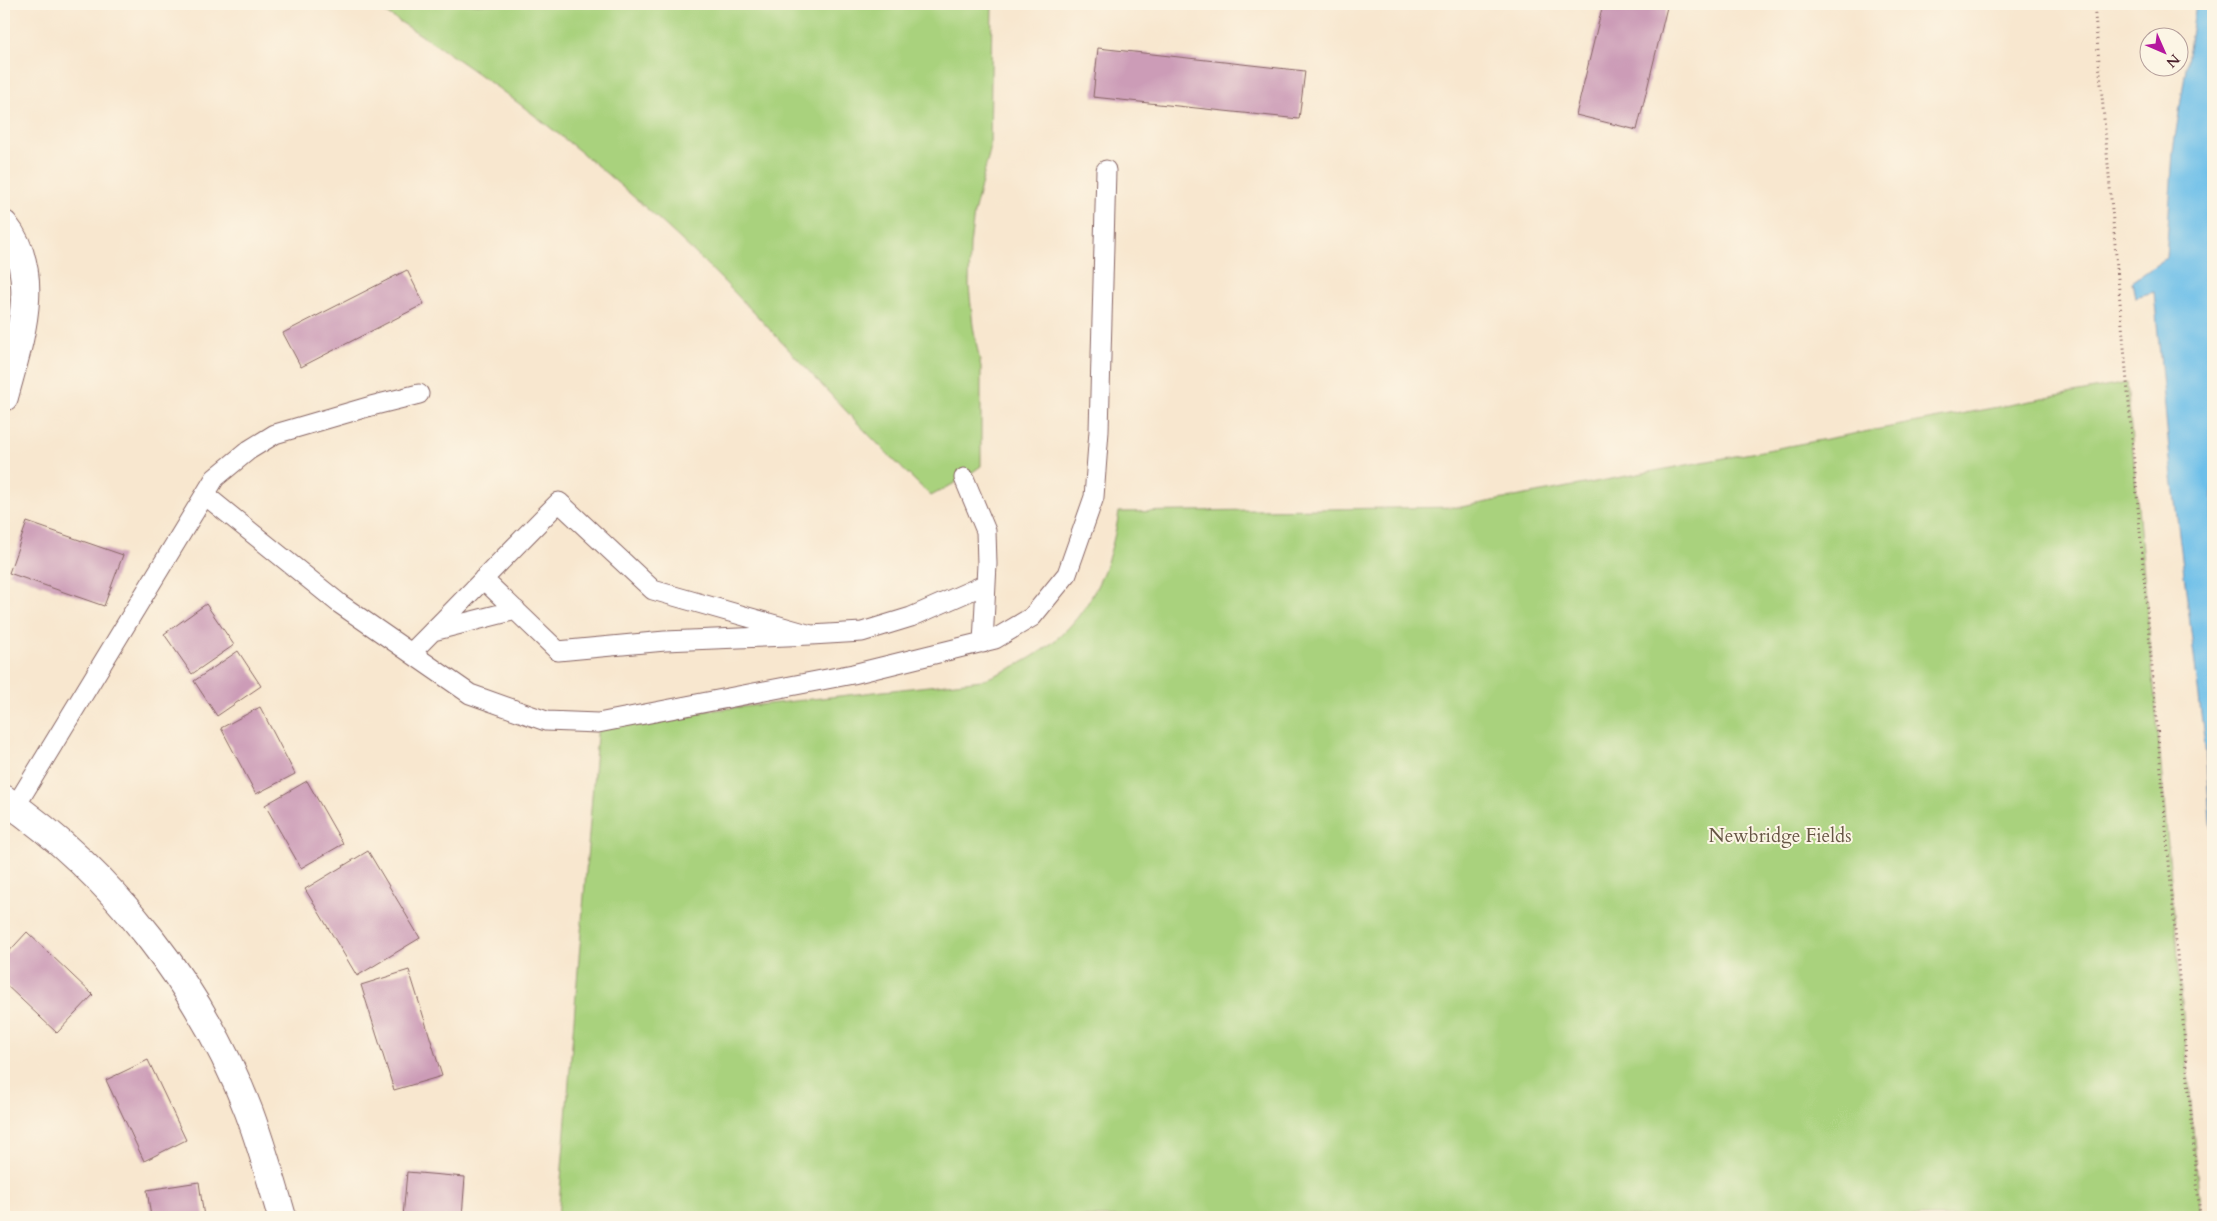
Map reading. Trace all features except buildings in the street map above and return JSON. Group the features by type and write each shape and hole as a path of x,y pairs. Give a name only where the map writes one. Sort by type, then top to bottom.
{"street":[{"path":"4,225 17,247 24,273 26,308 4,397"},
{"path":"9,803 87,869 120,903 159,950 193,1001 223,1054 249,1111 269,1168 282,1217"}],"lane":[{"path":"205,495 340,604 470,694 546,721 598,723 853,674 995,640 1032,617 1067,574 1094,497 1099,431 1106,170"},
{"path":"9,803 215,478 249,450 275,434 419,394"},
{"path":"964,478 986,531 983,643"},
{"path":"411,653 559,502 653,590 811,635"},
{"path":"483,579 558,651 664,641 862,632 911,617 986,584"},
{"path":"433,631 516,610"}],"path":[{"path":"2094,4 2200,1217"}],"green space":[{"path":"371,4 992,4 990,150 974,213 970,245 969,286 973,326 981,367 981,466 964,478 931,496 870,436 724,282 657,217 579,151 498,88 457,59"},
{"name":"Newbridge Fields","path":"2127,383 2201,1217 558,1217 598,723 982,680 1012,668 1059,637 1077,618 1092,596 1104,571 1113,543 1119,512 1461,507"}],"water":[{"path":"2196,4 2213,4 2213,862 2205,746 2170,460 2154,292 2135,297 2132,282 2166,258 2173,151 2184,78 2190,78 2190,42"}]}
